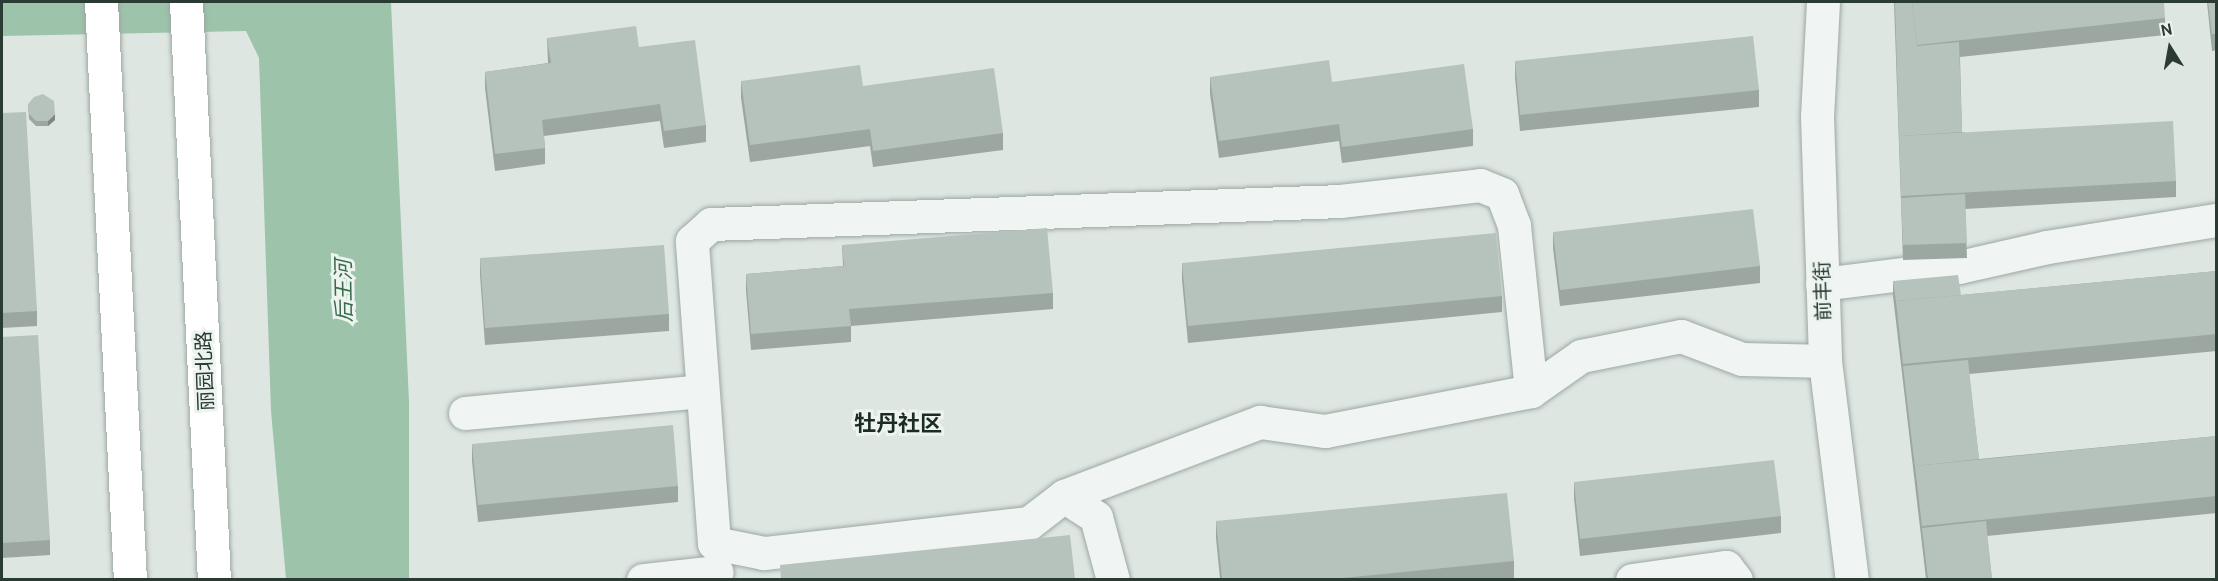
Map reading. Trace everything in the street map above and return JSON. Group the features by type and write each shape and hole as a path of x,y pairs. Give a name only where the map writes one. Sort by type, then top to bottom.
{"main road":[{"path":"101,2 130,579"},
{"name":"丽园北路","path":"186,2 196,162 214,579"}],"street":[{"name":"前丰街","path":"1823,6 1816,116 1825,361 1852,579"},
{"path":"716,565 701,391 692,241 711,224 1341,201 1416,189 1480,185 1502,194 1514,226 1531,392"},
{"path":"1822,284 1959,267 2047,247 2217,220"},
{"path":"643,579 764,553 1029,523 1064,496 1260,422 1325,431 1531,392 1581,356 1681,336 1742,359 1825,361"},
{"path":"465,413 701,391"},
{"path":"1064,496 1096,517 1113,579"},
{"path":"1632,579 1726,567 1736,579"}],"water":[{"name":"后王河","path":"2,2 391,2 409,402 409,579 286,579 271,411 259,58 246,31 2,36"}],"building":[{"path":"1895,2 1912,2 1917,46 1959,42 1962,132 1899,136 1899,138"},
{"path":"1912,2 2164,2 2165,18 1917,45"},
{"path":"2208,2 2217,2 2217,34 2212,34"},
{"path":"636,26 639,47 695,40 706,125 664,131 660,104 542,120 545,148 495,154 485,72 551,63 547,38"},
{"path":"1753,36 1759,90 1520,115 1515,61"},
{"path":"1329,60 1332,82 1464,64 1473,129 1342,147 1339,124 1219,141 1210,77"},
{"path":"860,65 863,86 994,68 1003,133 873,151 870,129 750,145 741,81"},
{"path":"43,94 54,101 55,114 48,121 36,121 29,114 28,104 34,97"},
{"path":"26,112 37,311 2,313 2,113"},
{"path":"2173,121 2176,181 1901,196 1899,136"},
{"path":"1965,194 1967,243 1903,245 1901,198"},
{"path":"1753,209 1760,266 1560,290 1553,232"},
{"path":"1047,228 1053,293 849,309 851,326 751,334 746,274 844,266 842,245"},
{"path":"1496,233 1502,296 1188,326 1182,263"},
{"path":"664,245 669,314 485,328 480,258"},
{"path":"2217,271 2217,334 1903,364 1896,301"},
{"path":"1958,275 1961,295 1896,302 1893,281"},
{"path":"38,335 50,540 2,543 2,337"},
{"path":"1968,360 1979,459 1915,467 1903,366"},
{"path":"673,425 678,486 478,505 472,444"},
{"path":"2217,436 2217,496 1922,526 1915,466"},
{"path":"1774,460 1781,516 1580,539 1574,482"},
{"path":"1507,493 1514,561 1333,579 1222,579 1216,521"},
{"path":"1986,521 1992,579 1928,579 1922,528"},
{"path":"1070,535 1075,579 781,579 780,565"}],"district":[{"name":"牡丹社区","path":"898,424"}]}
